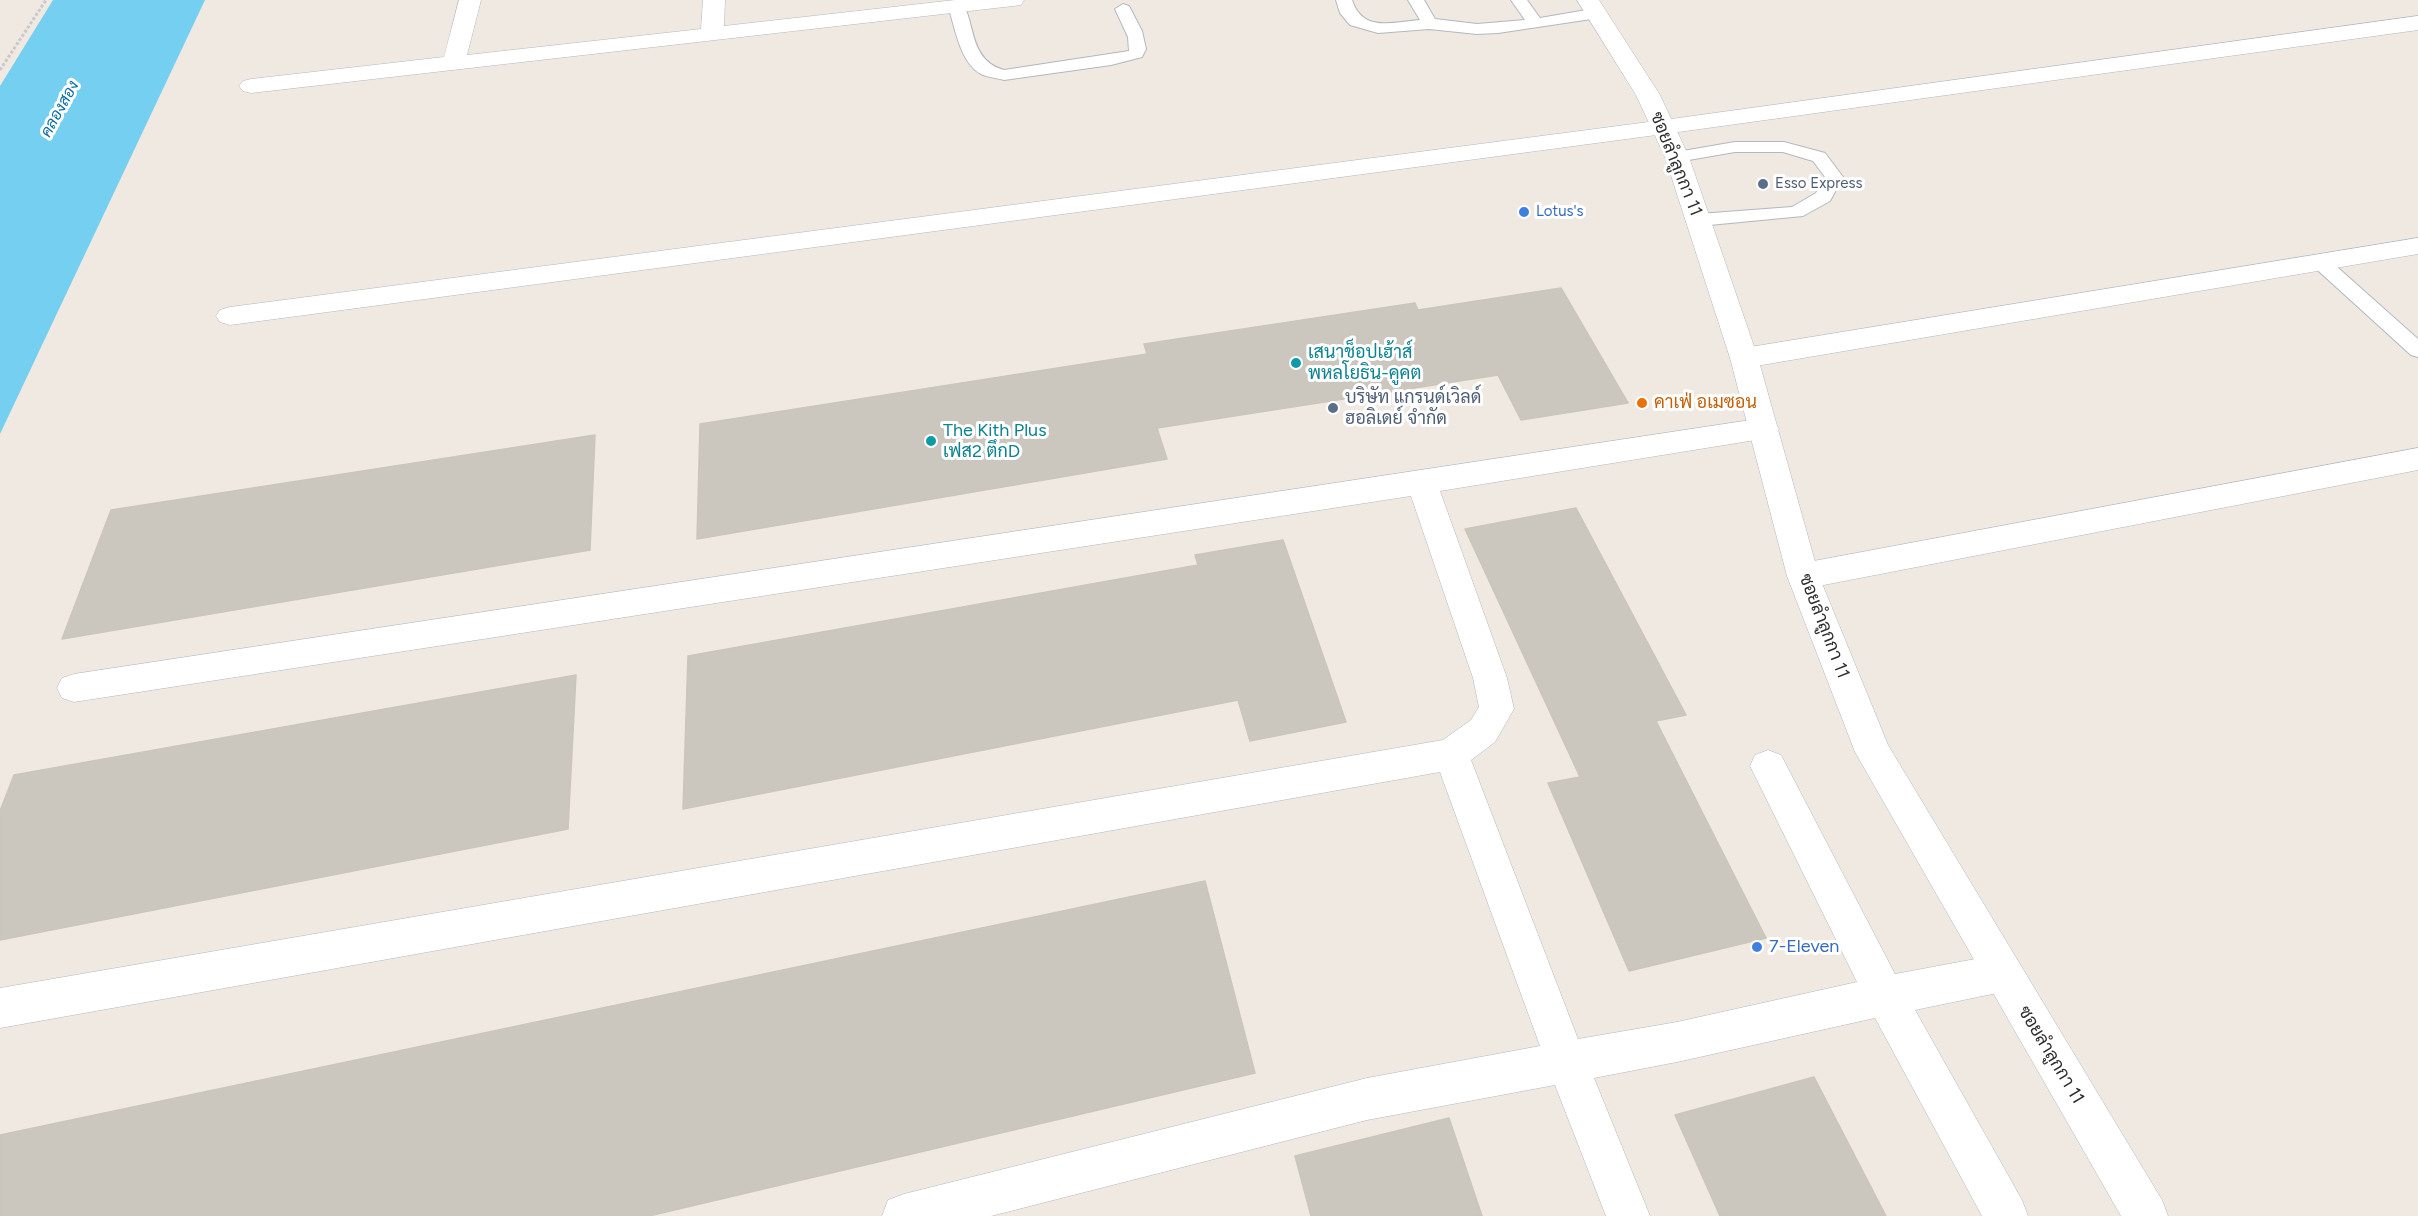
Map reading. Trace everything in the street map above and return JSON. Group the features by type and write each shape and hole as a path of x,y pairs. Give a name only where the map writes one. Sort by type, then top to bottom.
{"street":[{"path":"454,63 470,0"},
{"path":"712,34 714,0"},
{"path":"251,86 712,34 955,3 1013,0"},
{"name":"ซอยลำลูกกา 11","path":"1593,7 1648,95 1677,157 1744,358 1803,576 1873,752 2146,1216"},
{"path":"230,316 1664,127 2418,23"},
{"path":"1744,358 2418,246"},
{"path":"74,688 1764,429"},
{"path":"1803,576 2418,459"},
{"path":"0,1008 1451,754 1483,731 1497,708 1491,678 1422,483"},
{"path":"1451,754 1566,1061 1628,1216"},
{"path":"1768,766 1885,996 2006,1216"},
{"path":"904,1216 1367,1099 1677,1042 2002,973"}],"lane":[{"path":"1344,0 1345,11 1354,20 1369,27 1388,29 1430,24 1465,30 1485,30 1535,23 1593,7"},
{"path":"1416,0 1430,24"},
{"path":"1519,0 1535,23"},
{"path":"955,3 974,59 986,70 1004,75 1111,60 1136,54 1139,49 1137,39 1123,9"},
{"path":"1677,157 1735,147 1784,147 1819,157 1834,177 1823,197 1796,212 1699,220"},
{"path":"2320,262 2418,350"}],"path":[{"path":"0,70 46,0"}],"water":[{"name":"คลองสอง","path":"53,0 205,0 0,434 0,86"}],"building":[{"path":"1561,288 1628,403 1521,420 1498,375 1157,428 1167,459 697,539 700,424 1147,354 1144,344 1415,303 1418,310"},
{"path":"595,435 590,550 62,639 111,510"},
{"path":"1576,508 1686,715 1656,721 1766,938 1629,971 1548,783 1580,777 1465,529"},
{"path":"1283,540 1346,722 1250,741 1238,700 683,809 688,656 1198,565 1195,555"},
{"path":"576,675 568,829 0,940 0,811 14,775"},
{"path":"1205,881 1255,1073 649,1216 0,1216 0,1135"},
{"path":"1814,1077 1886,1216 1720,1216 1675,1115"},
{"path":"1449,1118 1482,1216 1311,1216 1295,1156"}],"place":[{"name":"Esso Express","path":"1763,184"},
{"name":"Lotus's","path":"1524,212"},
{"name":"เสนาช็อปเฮ้าส์ พหลโยธิน-คูคต","path":"1296,363"},
{"name":"คาเฟ่ อเมซอน","path":"1642,403"},
{"name":"บริษัท แกรนด์เวิลด์ ฮอลิเดย์ จำกัด","path":"1333,408"},
{"name":"The Kith Plus เฟส2 ตึกD","path":"931,441"},
{"name":"7-Eleven","path":"1757,947"}]}
